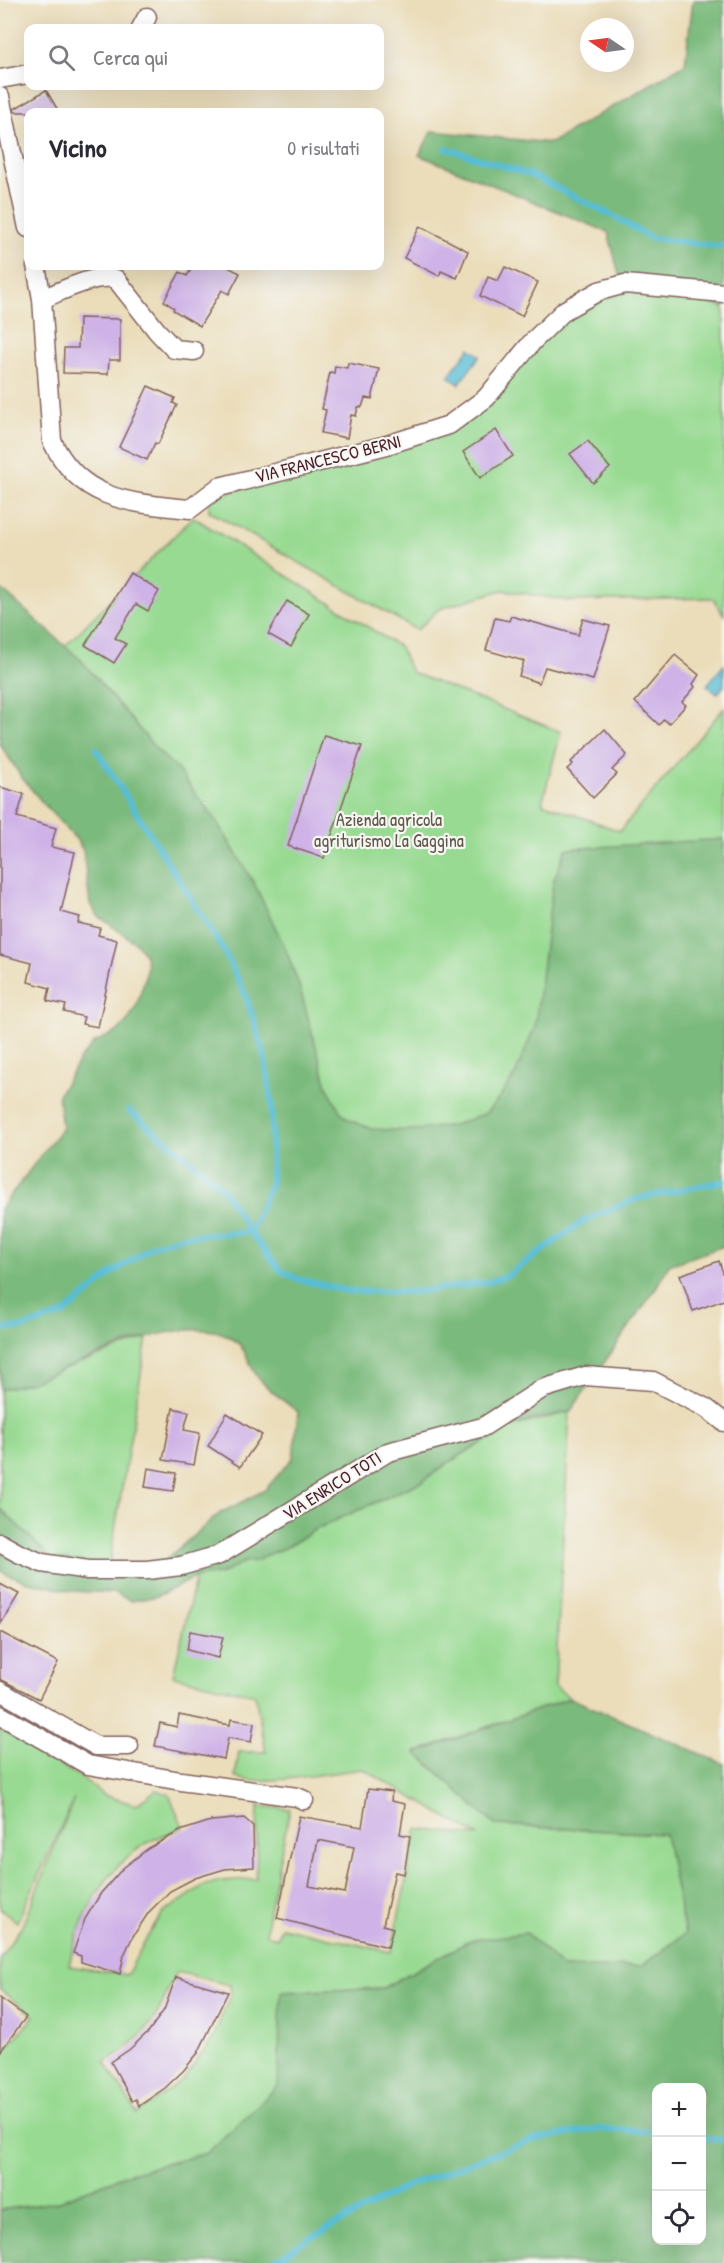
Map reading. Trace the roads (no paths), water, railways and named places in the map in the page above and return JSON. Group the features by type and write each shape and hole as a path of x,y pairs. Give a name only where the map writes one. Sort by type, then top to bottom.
{"street":[{"path":"0,79 24,75"},
{"path":"0,97 24,209"},
{"name":"VIA FRANCESCO BERNI","path":"37,270 42,298 52,441 59,455 89,487 113,498 143,505 190,509 219,487 387,445 449,425 486,398 533,341 565,310 599,291 625,284 724,293"},
{"path":"42,298 97,279 108,277 116,279 174,349 194,351"},
{"name":"VIA ENRICO TOTI","path":"0,1543 42,1563 88,1570 147,1570 181,1566 210,1558 219,1555 388,1452 483,1427 542,1389 585,1376 653,1381 706,1408 724,1422"},
{"path":"0,1691 96,1746 129,1746"},
{"path":"0,1716 88,1766 297,1797 304,1800"}],"water":[{"path":"470,348 480,356 459,384 448,376"},
{"path":"724,665 724,686 717,694 707,685"}],"waterway":[{"path":"446,148 531,175 617,218 651,238 715,246 724,245"},
{"path":"0,1329 21,1328 64,1314 111,1274 154,1245 184,1236 250,1232 271,1183 272,1105 264,1054 246,996 224,951 96,749"},
{"path":"129,1111 222,1188 250,1232 280,1270 297,1279 348,1291 414,1292 485,1283 507,1276 585,1220 636,1199 724,1181"},
{"path":"270,2263 407,2186 532,2140 596,2129 652,2132"},
{"path":"706,2138 724,2140"}],"park label":[{"name":"Azienda agricola agriturismo La Gaggina","path":"389,830"}]}
